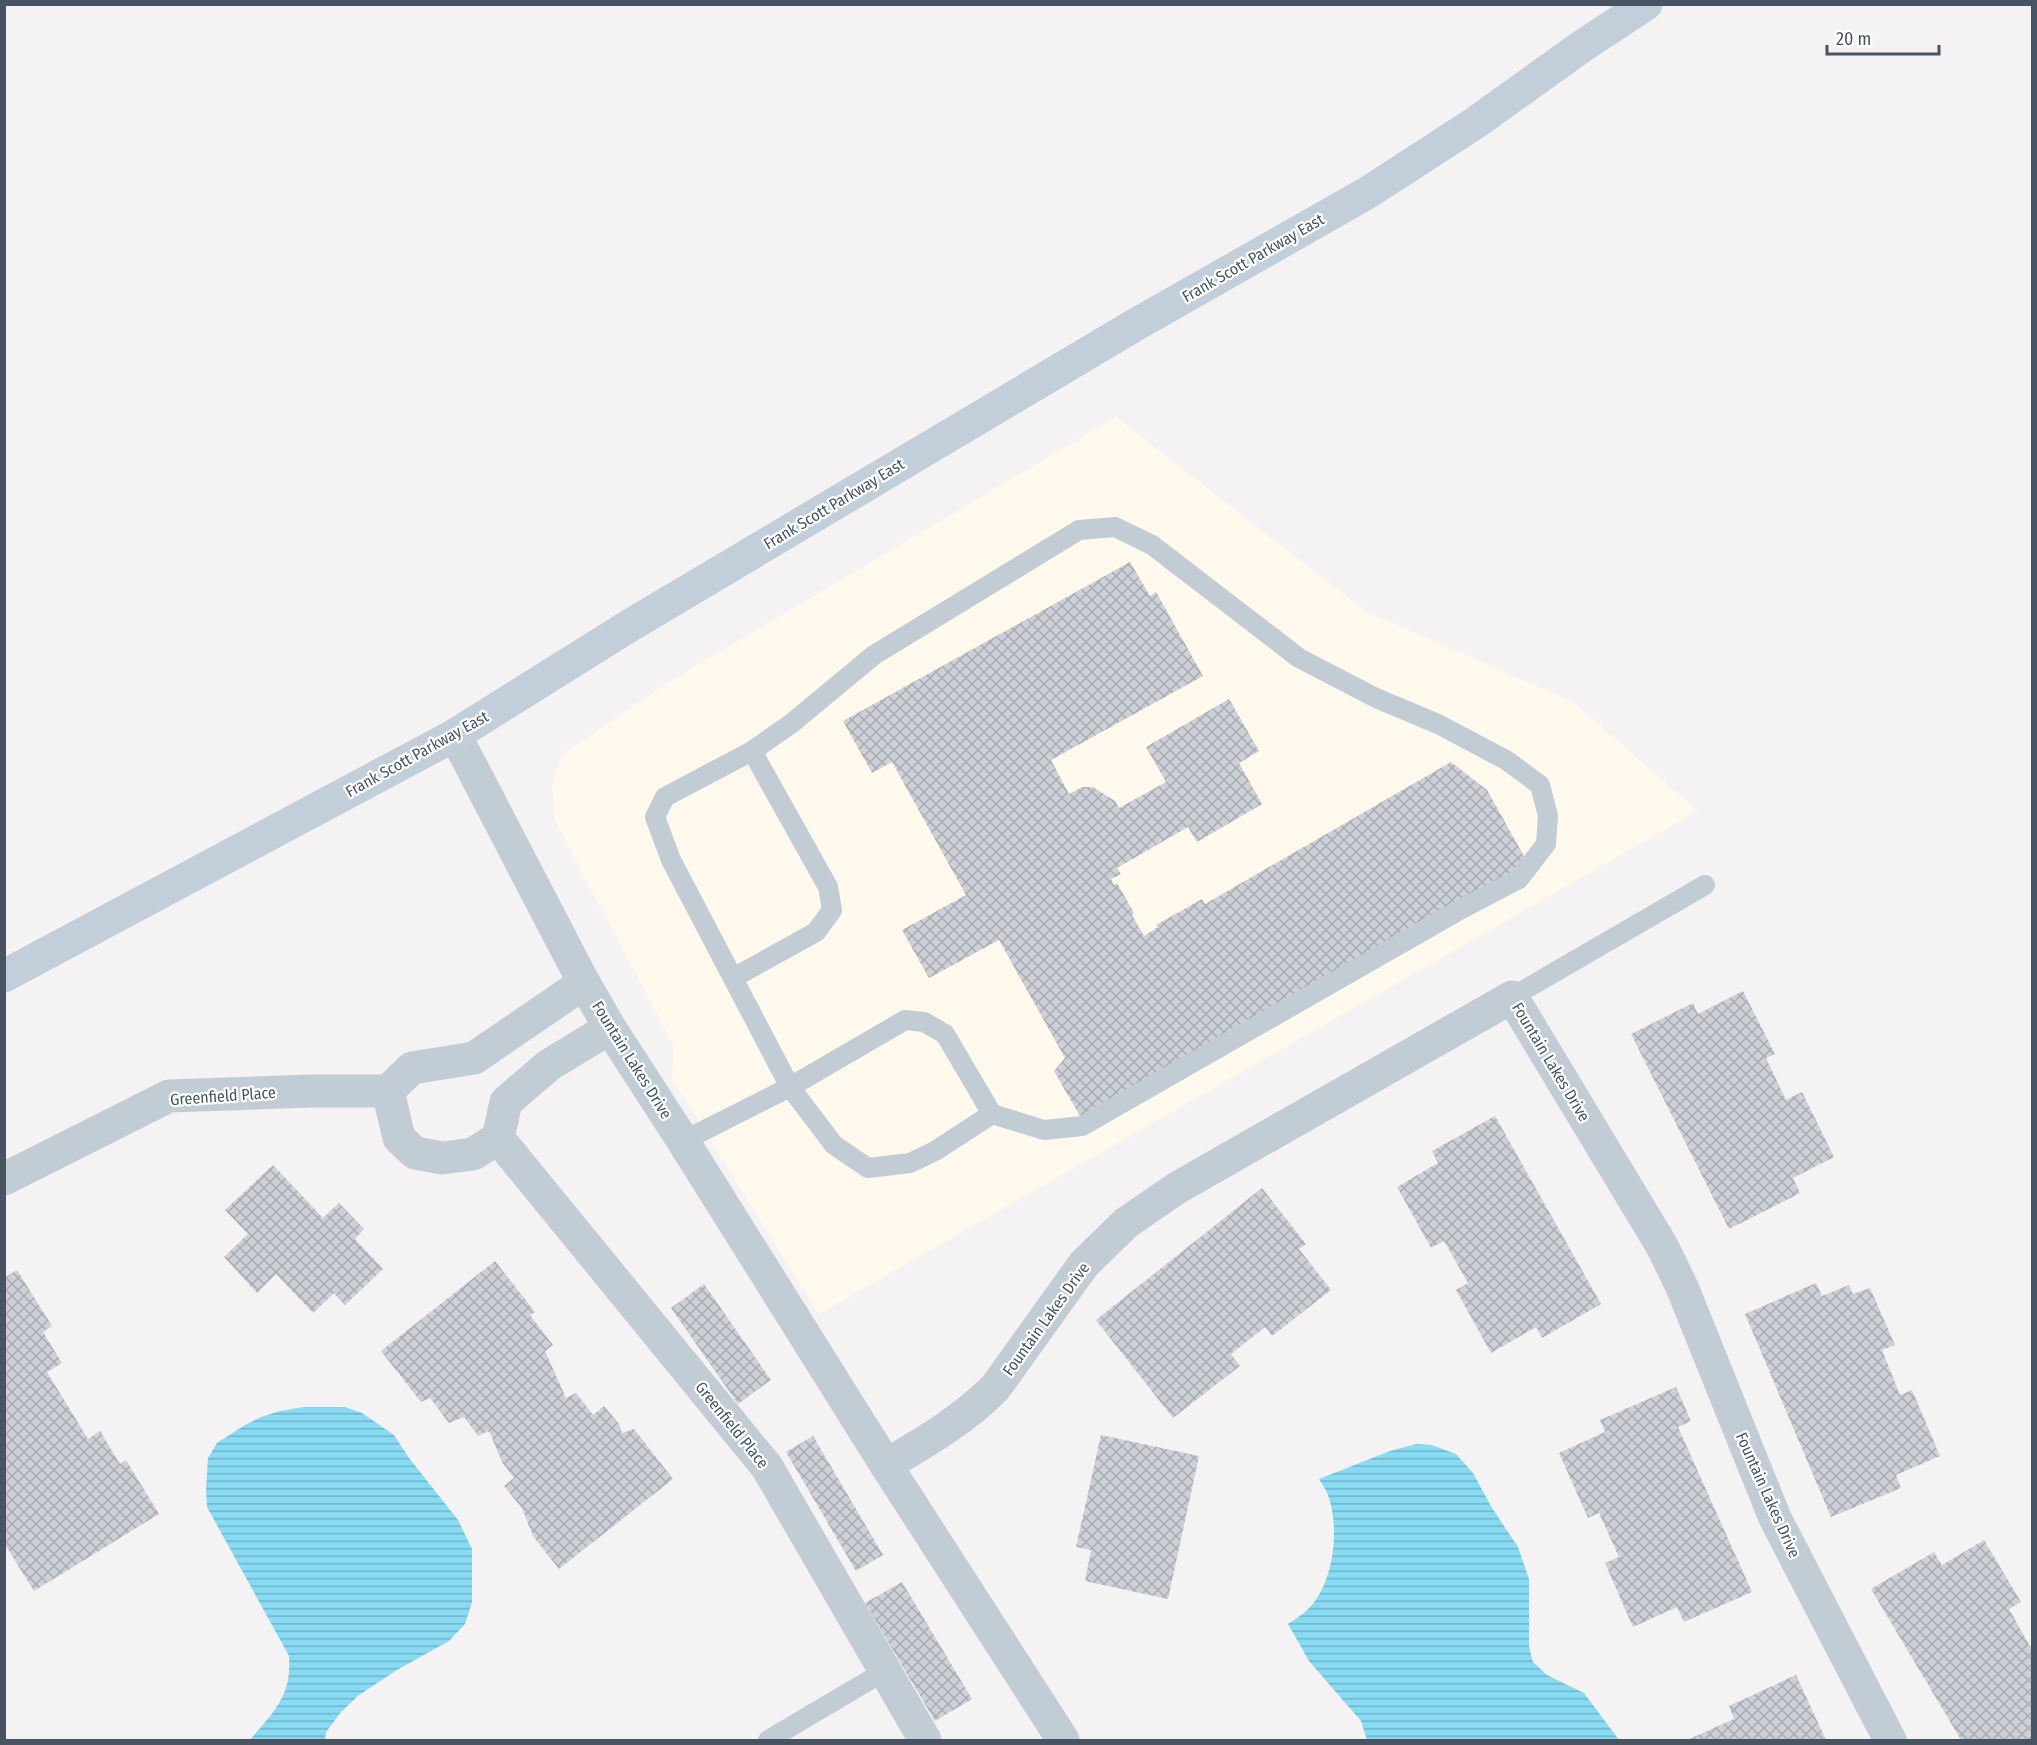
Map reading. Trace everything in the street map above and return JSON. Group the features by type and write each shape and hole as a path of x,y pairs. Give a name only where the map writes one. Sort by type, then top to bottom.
{"main road":[{"name":"Frank Scott Parkway East","path":"4,976 455,735 629,626 1135,325 1367,193 1475,123 1581,47 1646,4"}],"street":[{"name":"Fountain Lakes Drive","path":"455,735 610,1029 886,1465 1049,1736"},
{"path":"584,983 474,1058 412,1068 388,1091 399,1138 415,1153 442,1158 473,1154 498,1138 506,1102 549,1065 610,1029"},
{"name":"Fountain Lakes Drive","path":"886,1465 952,1426 996,1388 1084,1264 1126,1223 1177,1188 1512,997 1662,1246 1682,1287 1775,1518 1890,1740"},
{"name":"Greenfield Place","path":"4,1179 169,1096 388,1091"},
{"name":"Greenfield Place","path":"498,1138 767,1467 925,1740"}],"lane":[{"path":"683,1141 790,1087 905,1020 924,1022 945,1034 992,1114 1044,1130 1082,1126 1456,912 1519,879 1546,844 1548,816 1540,785 1506,760 1448,729 1376,698 1299,658 1152,545 1115,527 1079,530 874,655 792,723 752,750 665,797 655,817 671,860 790,1087 834,1145 868,1168 910,1163 934,1151 992,1114"},
{"path":"733,978 816,932 832,910 828,887 752,750"},
{"path":"1512,997 1706,885"},
{"path":"768,1740 885,1671"}],"shaded area":[{"path":"1116,417 1367,612 1572,701 1698,811 819,1314 672,1079 673,1045 554,819 552,785 562,755 665,684"}],"water":[{"path":"304,1407 345,1407 362,1413 394,1435 409,1458 458,1520 472,1549 472,1602 465,1624 449,1641 397,1670 359,1695 341,1712 326,1732 325,1740 250,1740 280,1702 288,1682 289,1656 207,1507 208,1458 217,1443 245,1425 280,1411"},
{"path":"1416,1444 1432,1445 1456,1454 1473,1473 1492,1508 1518,1547 1529,1579 1529,1647 1533,1662 1547,1675 1584,1693 1619,1740 1367,1740 1361,1721 1309,1661 1288,1624 1310,1607 1325,1583 1329,1569 1334,1523 1328,1495 1319,1479 1390,1451"}],"building":[{"path":"1130,562 1150,596 1156,592 1203,676 1051,760 1069,794 1082,787 1093,787 1115,801 1119,808 1166,782 1146,747 1229,699 1259,751 1239,763 1262,804 1197,842 1188,827 1117,868 1121,874 1111,879 1114,885 1117,883 1144,936 1158,927 1156,925 1202,899 1205,904 1451,762 1487,790 1529,865 1080,1116 1054,1071 1065,1058 999,940 929,978 902,930 966,895 892,762 872,773 843,721"},
{"path":"1743,991 1775,1054 1766,1058 1786,1100 1802,1092 1834,1157 1793,1178 1800,1193 1729,1229 1631,1034 1693,1003 1698,1014"},
{"path":"1495,1116 1601,1304 1542,1338 1536,1327 1491,1353 1456,1290 1468,1283 1444,1241 1431,1248 1397,1187 1438,1163 1432,1151"},
{"path":"273,1165 323,1218 339,1203 364,1229 355,1239 383,1269 345,1305 334,1293 313,1313 276,1274 257,1293 224,1257 248,1234 225,1210"},
{"path":"1262,1188 1306,1244 1299,1249 1331,1290 1272,1336 1265,1327 1231,1354 1240,1366 1173,1418 1096,1320"},
{"path":"495,1261 535,1312 530,1315 553,1345 545,1351 566,1398 576,1393 593,1415 604,1406 619,1424 622,1433 634,1429 673,1479 559,1569 533,1536 522,1508 504,1486 514,1478 502,1462 490,1433 488,1431 478,1436 464,1417 449,1423 430,1398 421,1402 381,1351"},
{"path":"17,1270 52,1326 43,1332 62,1363 47,1372 88,1439 100,1431 120,1464 126,1460 159,1514 34,1591 4,1543 4,1278"},
{"path":"1816,1283 1822,1296 1849,1285 1853,1294 1870,1288 1895,1345 1882,1350 1900,1395 1912,1390 1940,1456 1896,1475 1901,1488 1831,1517 1745,1314"},
{"path":"704,1284 771,1380 738,1404 671,1308"},
{"path":"1676,1387 1691,1421 1678,1427 1752,1592 1684,1622 1677,1607 1633,1627 1605,1563 1619,1557 1599,1513 1588,1518 1559,1453 1605,1432 1600,1420"},
{"path":"1101,1435 1199,1456 1168,1599 1085,1581 1091,1550 1076,1547"},
{"path":"813,1436 883,1555 856,1571 786,1452"},
{"path":"1984,1540 2021,1602 2009,1609 2032,1650 2032,1740 1961,1740 1871,1589 1934,1552 1942,1565"},
{"path":"902,1582 972,1699 935,1721 865,1603"},
{"path":"1796,1675 1826,1740 1687,1740 1734,1719 1729,1706"}]}
